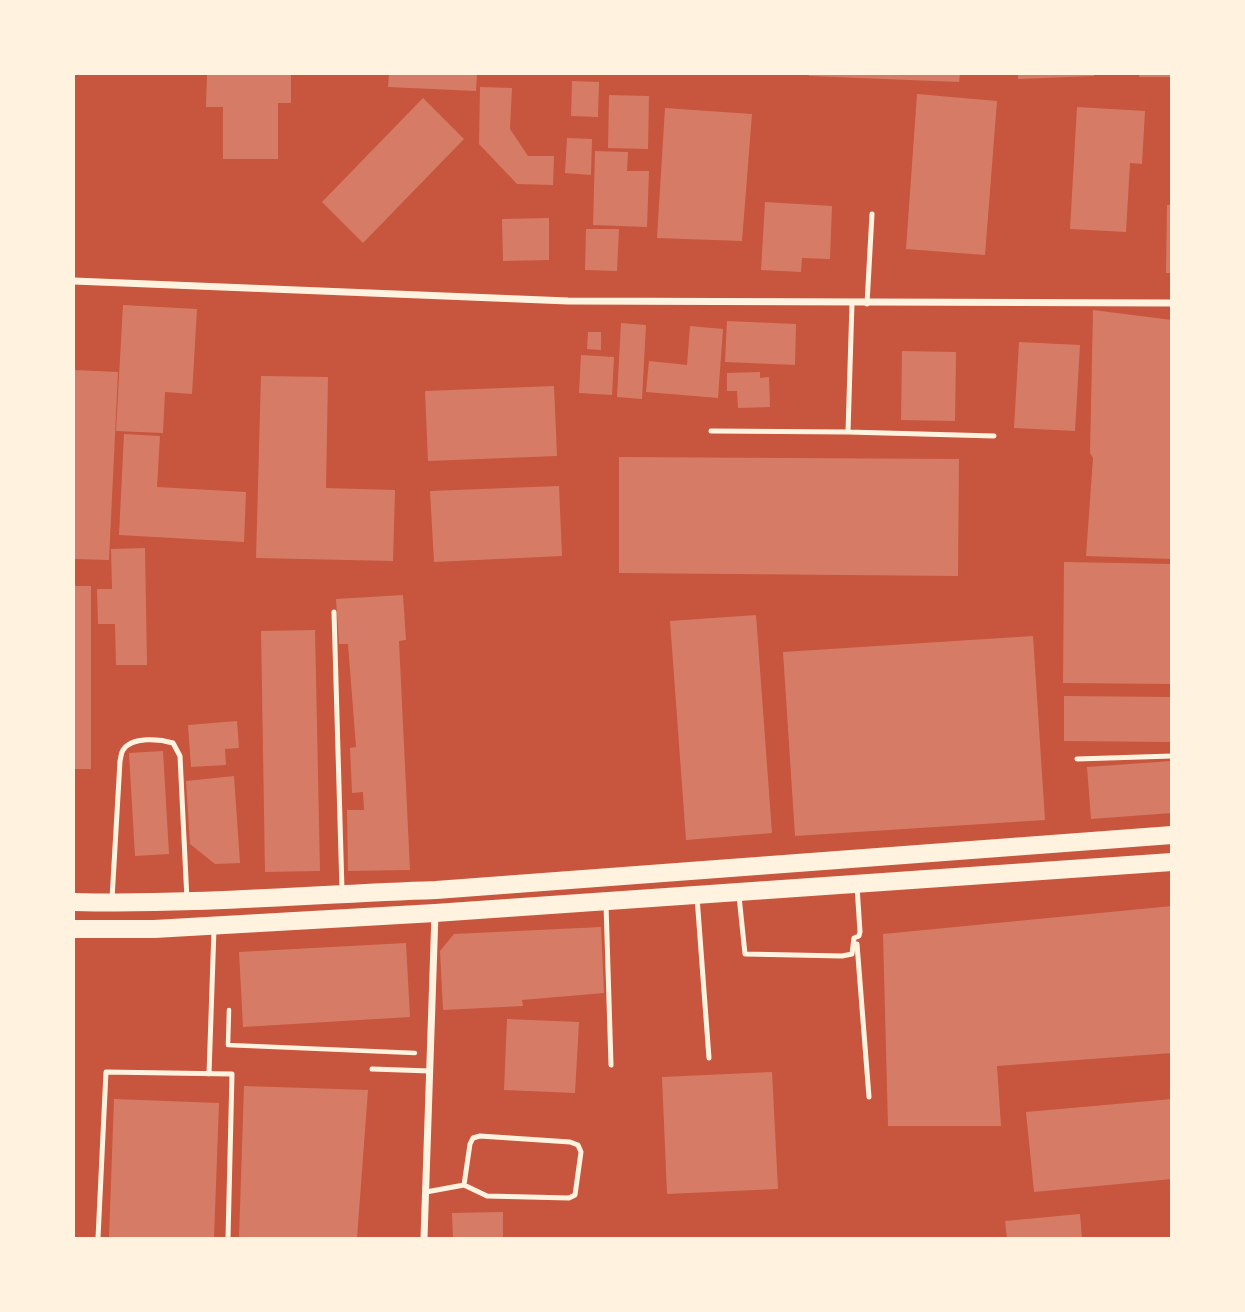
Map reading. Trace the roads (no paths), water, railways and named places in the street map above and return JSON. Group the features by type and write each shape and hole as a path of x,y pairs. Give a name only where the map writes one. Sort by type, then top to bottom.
{"main road":[{"path":"74,902 187,903 436,890 1171,835"},
{"path":"74,929 155,929 435,913 1171,862"}],"street":[{"path":"74,281 568,301 1171,303"},
{"path":"424,1238 435,913"}],"lane":[{"path":"867,304 872,214"},
{"path":"848,432 852,303"},
{"path":"711,431 994,436"},
{"path":"334,612 342,893"},
{"path":"111,903 120,761 123,750 132,743 161,739 173,743 180,757 187,903"},
{"path":"1077,760 1171,756"},
{"path":"739,892 743,948 747,956 849,956 854,950 853,939 860,932 857,883"},
{"path":"697,894 709,1058"},
{"path":"606,901 611,1065"},
{"path":"209,1074 214,926"},
{"path":"856,937 869,1097"},
{"path":"372,1069 430,1071"},
{"path":"98,1238 106,1072 232,1074 228,1238"},
{"path":"426,1192 464,1185 487,1196 569,1198 575,1195 577,1188 581,1152 578,1145 570,1142 480,1136 473,1138 470,1144 464,1185"}]}
